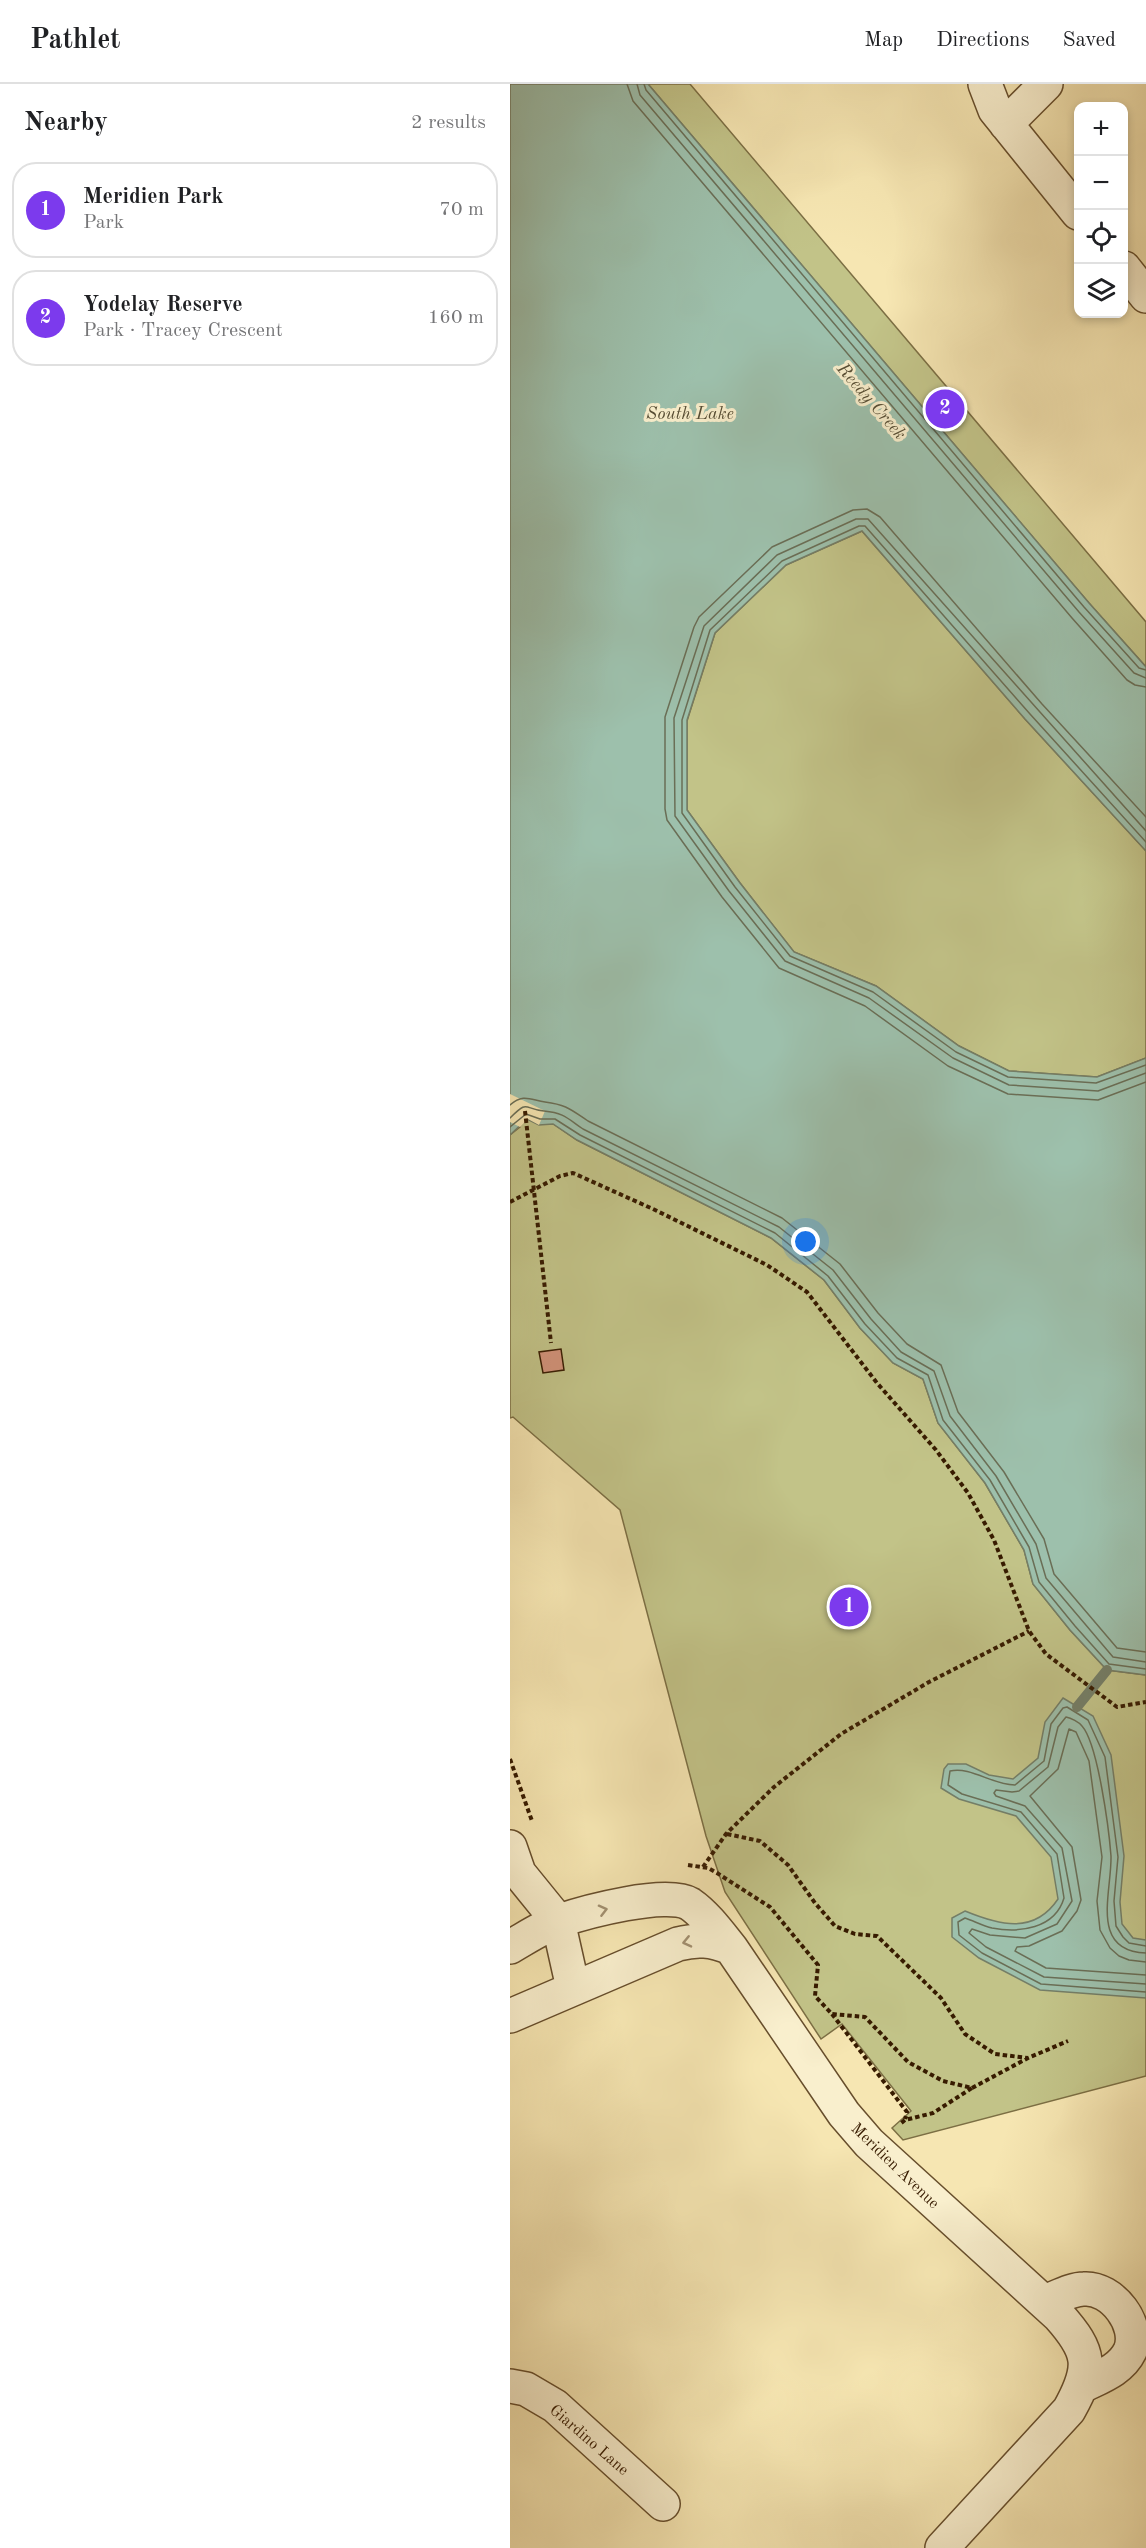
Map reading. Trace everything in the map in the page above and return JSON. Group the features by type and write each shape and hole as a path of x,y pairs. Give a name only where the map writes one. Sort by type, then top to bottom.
{"street":[{"path":"985,84 995,110 1076,210"},
{"path":"1006,124 1046,84"},
{"path":"1128,273 1146,296"},
{"path":"510,1847 519,1873 558,1921 573,1988"},
{"name":"Meridien Avenue","path":"510,1947 558,1921 650,1899 671,1899 688,1903 711,1923 731,1948 844,2114 869,2143 1044,2302 1077,2336 1086,2361 1082,2386 1069,2410 942,2548"},
{"path":"510,2016 678,1944 697,1940 713,1941 731,1948"},
{"path":"1044,2302 1085,2288 1105,2294 1122,2308 1130,2328 1130,2350 1116,2369 1082,2386"},
{"name":"Giardino Lane","path":"510,2386 526,2390 555,2406 663,2504"}],"path":[{"path":"525,1111 551,1343"},
{"path":"510,1202 560,1176 573,1173 767,1265 807,1292 877,1383 936,1450 968,1493 994,1540 1029,1631 1046,1654 1118,1707 1146,1702"},
{"path":"703,1867 726,1834 774,1787 841,1734 928,1682 1029,1631"},
{"path":"726,1834 760,1841 793,1871 815,1903 835,1926 855,1934 877,1936 941,1998 965,2034 995,2054 1028,2058"},
{"path":"832,2013 907,2112 905,2120"},
{"path":"972,2088 1028,2058 1068,2041"},
{"path":"895,2128 905,2120 933,2113 961,2094"}],"green space":[{"path":"648,84 690,84 1146,622 1146,667 1089,603"},
{"path":"862,531 1025,719 1146,851 1146,1058 1097,1077 1009,1071 959,1046 876,986 794,952 687,810 687,721 715,633 786,565"},
{"path":"510,1094 577,1140 771,1238 824,1280 860,1328 893,1363 923,1379 938,1423 985,1483 1024,1550 1033,1584 1070,1630 1107,1670 1146,1675 1146,2076 903,2140 892,2128 911,2111 842,2024 821,2039 725,1892 706,1836 620,1510 513,1417 510,1418 510,1135 520,1127"}],"water":[{"name":"South Lake","path":"510,84 648,84 1146,667 1146,851 1025,719 862,531 786,565 715,633 687,720 687,810 794,952 876,986 959,1046 1009,1071 1097,1077 1146,1058 1146,1675 1107,1670 1070,1630 1033,1584 1024,1550 985,1483 938,1423 923,1379 893,1363 860,1328 824,1280 771,1238 577,1140 553,1124 539,1125 527,1119 510,1135"},
{"path":"1063,1698 1093,1716 1111,1755 1124,1856 1120,1902 1122,1924 1133,1938 1146,1940 1146,1998 1040,1990 979,1958 952,1937 952,1918 965,1911 990,1920 1015,1924 1038,1918 1058,1899 1051,1857 1016,1816 959,1799 941,1788 944,1769 948,1764 966,1764 989,1775 1013,1779 1038,1758 1045,1722"}],"pier":[{"path":"510,1094 545,1111 539,1125 528,1119 520,1127 510,1122"}],"building":[{"path":"561,1349 564,1370 543,1373 539,1352"}],"waterway":[{"path":"1077,1707 1107,1670"}],"place":[{"name":"Yodelay Reserve","path":"945,409"},
{"name":"Meridien Park","path":"849,1607"}],"water label":[{"name":"Reedy Creek","path":"872,401"}]}
